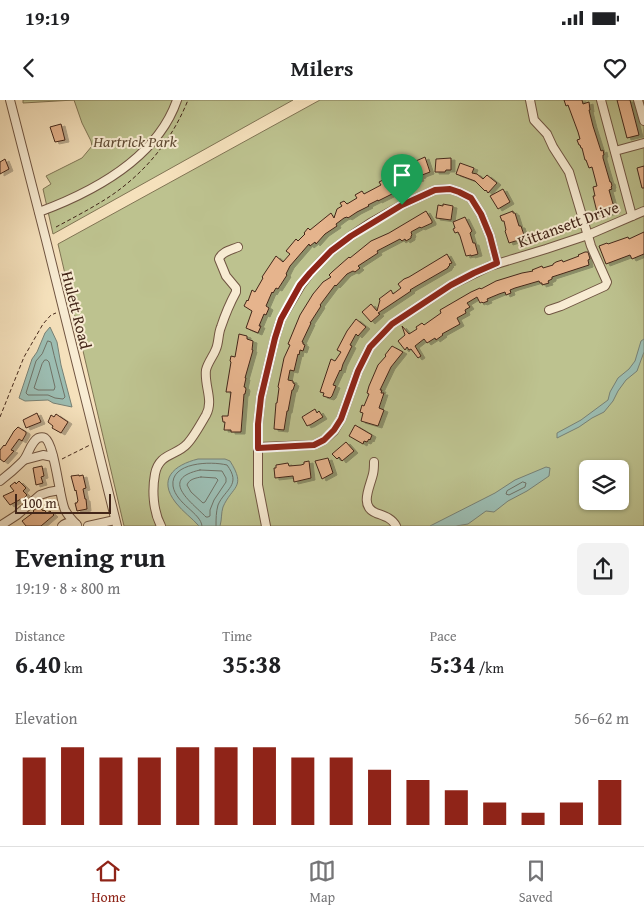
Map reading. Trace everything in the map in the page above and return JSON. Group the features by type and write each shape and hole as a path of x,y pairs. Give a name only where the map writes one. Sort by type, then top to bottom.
{"street":[{"name":"Hulett Road","path":"10,100 116,523"},
{"path":"39,212 74,198 97,186 134,161 159,133 177,100"},
{"path":"530,100 534,120 547,134 553,148 568,172 591,246 607,284 549,310"},
{"path":"601,100 632,216"},
{"path":"638,100 644,121"},
{"path":"615,151 644,143"},
{"path":"266,526 258,485 258,424 261,397 281,319 300,285 310,273 331,251 351,236 402,205 435,190 450,189 471,198 481,214 490,236 497,263"},
{"name":"Kittansett Drive","path":"258,448 314,445 324,440 341,419 358,371 370,347 392,324 451,285 497,263 588,235 644,211"},
{"path":"161,526 156,516 155,508 155,473 164,458 188,444 209,408 210,395 206,368 216,350 220,328 236,292 236,288 226,276 218,259 223,253 238,247"},
{"path":"0,481 24,460 37,439 45,438 53,459 64,509 61,526"},
{"path":"24,460 43,455 53,459"},
{"path":"374,462 367,494 367,505 371,511 387,517 396,526"},
{"path":"0,526 17,515 40,495 60,490"},
{"path":"64,509 78,525"},
{"path":"61,526 67,523 78,525"},
{"path":"88,526 116,523"}],"path":[{"path":"0,418 24,356 34,338 48,318 64,311"},
{"path":"53,459 74,453 91,444"}],"green space":[{"name":"Hartrick Park","path":"23,100 74,100 23,103"},
{"name":"Hartrick Park","path":"74,100 293,100 53,234 43,189 51,184 46,176 82,158 92,146"},
{"path":"320,100 644,100 644,526 124,526 58,244"}],"water":[{"path":"50,327 57,342 72,407 48,400 25,401 19,398 32,359"},
{"path":"644,339 644,352 637,371 626,380 604,412 557,438 557,433 581,420 608,400 618,378 635,361 641,341"},
{"path":"198,459 225,459 230,461 235,470 238,482 223,507 220,526 199,526 179,506 168,487 168,480 175,469"},
{"path":"546,467 550,468 549,476 508,501 494,512 486,511 468,524 430,526 495,493 515,480"}],"building":[{"path":"564,100 582,100 583,104 589,102 593,126 601,151 603,150 603,158 612,186 612,189 609,190 616,211 598,216 593,196 595,196 593,187 597,186 592,167 589,168 585,160 582,148 577,140 580,139 578,132 568,105 566,106"},
{"path":"617,100 630,100 639,135 627,138"},
{"path":"61,124 65,140 55,142 50,127"},
{"path":"425,157 430,172 419,177 420,179 408,182 408,184 394,193 368,205 348,218 344,218 316,244 315,242 310,246 309,244 290,266 287,275 278,289 276,288 272,292 266,306 269,308 266,315 264,314 258,333 246,328 252,311 244,306 252,290 255,292 262,277 276,256 283,262 290,254 286,251 296,239 298,241 308,228 310,230 331,213 334,218 337,209 342,206 340,203 344,201 347,204 357,198 355,195 362,191 364,194 381,185 379,182 385,179 388,182 410,169 409,164"},
{"path":"451,158 451,170 435,172 436,159"},
{"path":"5,159 9,169 0,174 0,162"},
{"path":"460,163 474,168 472,173 477,174 483,179 487,175 497,183 488,193 475,181 456,174"},
{"path":"644,166 644,188 642,188 637,168"},
{"path":"503,189 510,202 498,209 490,196"},
{"path":"443,204 453,206 451,220 436,218 438,205 443,206"},
{"path":"426,211 432,223 411,232 411,238 406,241 405,239 402,241 400,239 377,251 378,253 358,266 360,268 355,272 347,274 335,285 320,305 302,342 305,345 303,351 300,350 298,354 294,371 290,370 288,380 293,381 295,384 292,390 284,430 274,429 278,387 284,358 290,345 288,344 300,315 313,294 323,282 331,277 329,275 349,257 371,241 389,233"},
{"path":"513,211 525,238 509,243 504,221 502,221 500,216"},
{"path":"465,217 472,231 470,233 478,254 471,256 466,256 460,236 453,229 455,228 453,222"},
{"path":"644,232 644,254 632,259 630,255 606,264 599,246 628,237 629,239"},
{"path":"588,252 589,265 552,277 548,281 549,283 542,285 539,281 510,290 511,293 506,295 505,292 499,294 487,299 488,301 483,303 480,303 477,297 467,303 470,307 465,310 466,313 457,318 460,324 442,334 436,340 435,338 427,343 424,339 415,346 421,356 418,358 411,349 409,350 407,347 405,350 398,341 405,335 402,326 409,334 422,323 424,325 441,313 440,310 471,292 496,281 533,271 542,266 543,268 553,265 562,260 563,262"},
{"path":"447,254 452,263 449,264 448,268 410,290 378,313 380,314 371,322 362,312 371,304 377,311 379,299 391,290 393,294 401,288 398,284 404,279"},
{"path":"356,319 366,327 358,336 356,334 350,345 352,346 333,385 336,386 332,396 330,398 323,396 324,393 320,392 331,359 335,361 341,352 337,350"},
{"path":"239,334 247,336 247,339 253,341 253,350 245,378 244,387 246,389 241,432 231,432 231,430 224,430 225,422 223,422 222,416 228,416 231,392 226,392 230,361 231,356 235,357"},
{"path":"392,346 403,352 391,367 380,390 382,390 381,393 384,393 379,408 384,410 378,426 361,421 363,413 360,412 369,394 367,393 369,386 378,365"},
{"path":"315,409 323,417 307,426 302,417"},
{"path":"37,413 41,422 26,428 23,420"},
{"path":"56,414 68,422 61,433 52,428 53,426 48,422 51,415 54,417"},
{"path":"355,425 372,435 370,440 364,441 363,444 349,436"},
{"path":"18,427 26,432 26,434 22,441 19,439 11,450 14,451 4,462 0,459 0,450"},
{"path":"346,442 354,451 342,461 339,457 337,459 332,454"},
{"path":"328,458 333,473 322,479 315,461"},
{"path":"309,461 311,478 294,482 293,476 275,478 274,468 276,468 276,465 288,463 289,466 301,465"},
{"path":"42,466 44,476 41,477 43,483 36,485 33,468"},
{"path":"83,475 86,488 83,489 87,509 77,511 75,503 78,501 71,476"},
{"path":"19,481 26,488 23,491 27,495 22,500 10,505 3,496 14,491 10,486"},
{"path":"39,506 43,511 47,513 50,511 54,515 41,526 26,526 22,521"}],"route":[{"path":"450,189 471,198 481,214 490,236 497,263 451,285 392,324 370,347 358,371 341,419 324,440 314,445 258,448 261,397 275,338 281,319 300,285 331,251 372,222 402,205 435,190 450,189"}]}
